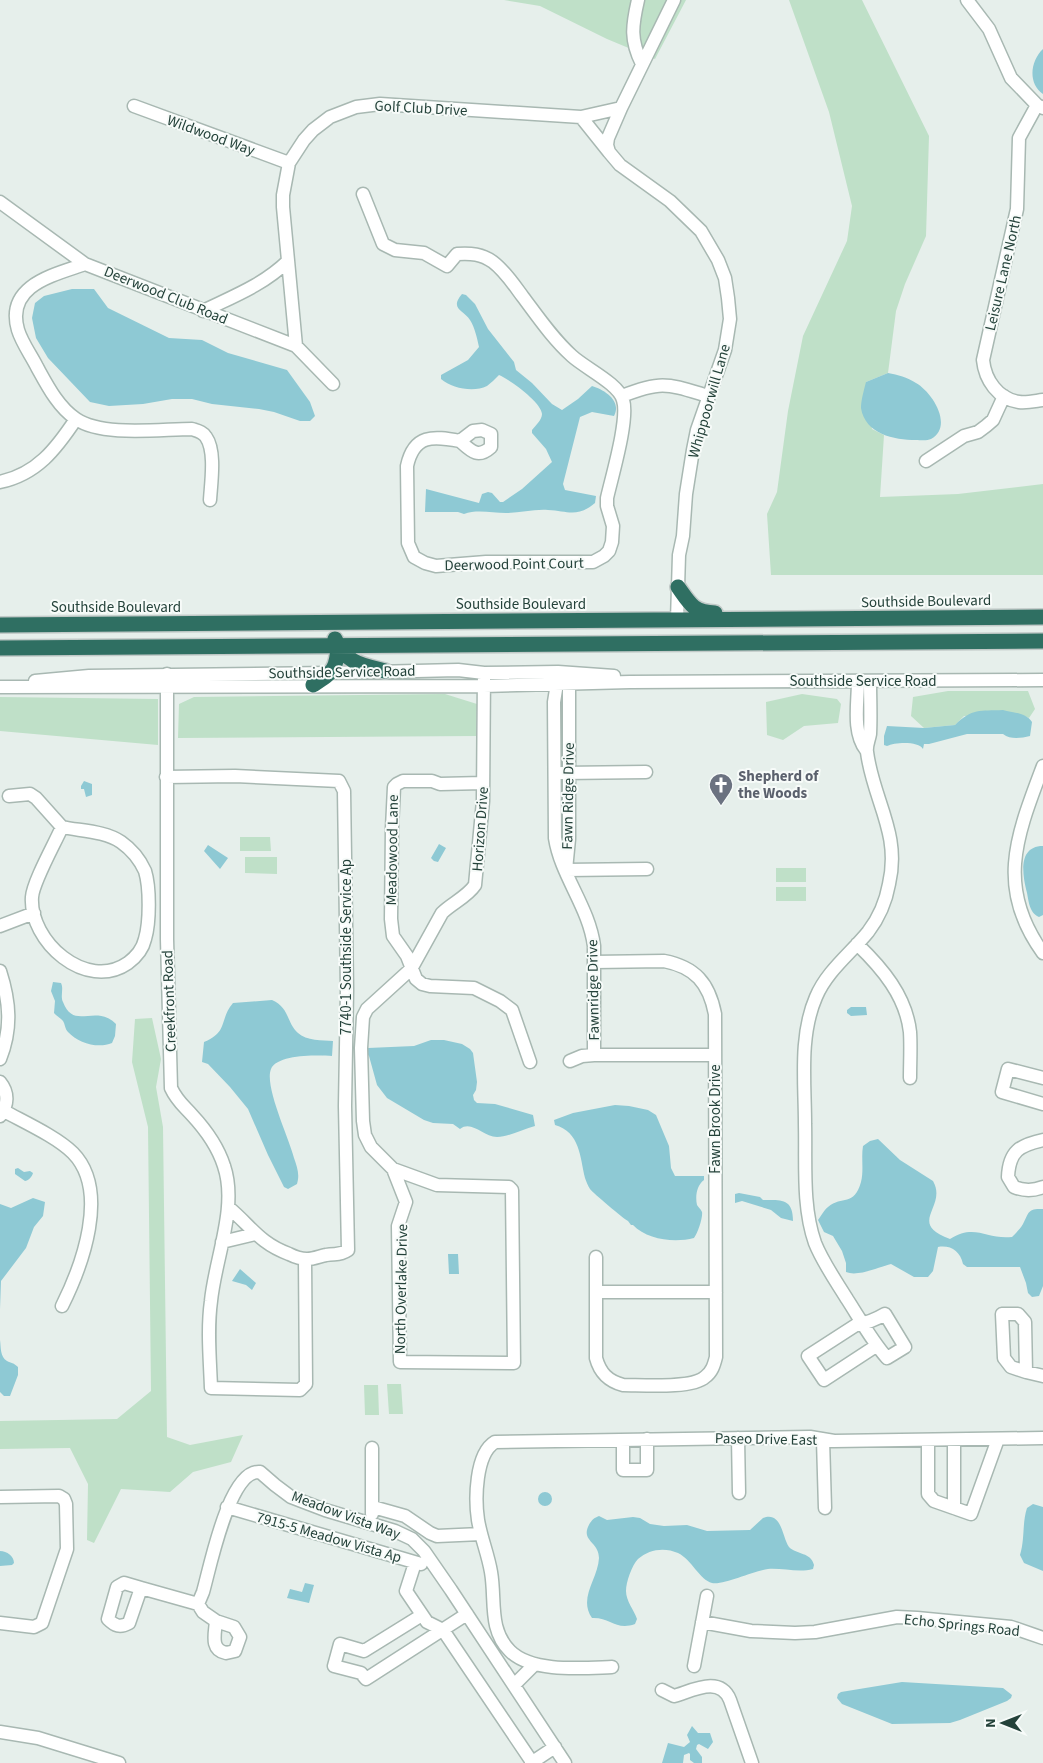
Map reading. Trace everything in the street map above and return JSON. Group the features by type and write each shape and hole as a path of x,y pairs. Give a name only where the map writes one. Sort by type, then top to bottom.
{"highway":[{"path":"678,587 689,603 699,611 724,614 740,620"},
{"name":"Southside Boulevard","path":"0,624 1043,617"},
{"path":"632,644 662,638 671,630 676,620"},
{"path":"322,623 333,634 338,645 348,658 357,664 385,671"},
{"path":"0,648 1043,641"},
{"path":"313,685 331,673 337,660 338,645"}],"street":[{"path":"638,0 632,34 636,51 642,64"},
{"path":"609,152 608,138 674,0"},
{"path":"967,0 989,29 1011,78 1040,106"},
{"name":"Golf Club Drive","path":"296,346 283,194 289,163 304,140 321,123 330,117 356,107 380,104 581,117 621,108"},
{"name":"Wildwood Way","path":"134,106 289,163"},
{"name":"Leisure Lane North","path":"1004,396 987,379 983,360 1017,209 1019,138 1040,106"},
{"path":"581,117 609,152"},
{"name":"Whippoorwill Lane","path":"609,152 620,165 657,191 701,231 718,260 725,278 730,320 725,350 708,396 692,450 680,555 676,620"},
{"path":"363,194 383,244 395,250 424,253 448,266 457,254 471,253 483,256 493,262 514,284 545,326 572,356 609,383 622,396 656,384 672,385 708,396"},
{"name":"Deerwood Club Road","path":"0,202 85,264 296,346 333,384"},
{"path":"203,311 261,283 276,273 288,261"},
{"path":"85,264 47,277 28,288 18,304 16,315 18,330 46,383 61,404 76,419 110,430 192,429 201,432 209,444 212,462 210,500"},
{"name":"Deerwood Point Court","path":"460,441 440,437 430,438 418,444 409,457 407,466 408,543 414,557 436,566 486,562 593,562 609,551 612,542 613,526 607,506 607,498 624,421 622,396"},
{"path":"926,461 964,436 978,432 986,426 992,420 1004,396 1017,402 1043,400"},
{"path":"0,482 16,478 49,456 76,419"},
{"name":"Southside Service Road","path":"0,686 167,681 385,671 458,670 484,679"},
{"name":"Southside Service Road","path":"167,681 313,685 564,678 684,682 1043,680"},
{"name":"Fawn Ridge Drive","path":"564,678 569,772 569,839 566,870"},
{"name":"Fawn Ridge Drive","path":"564,678 554,702 554,773 555,838 558,853 566,870"},
{"name":"Horizon Drive","path":"393,1169 371,1147 365,1135 361,1048 363,1017 367,1009 411,970 442,913 471,891 475,885 484,783 484,679"},
{"path":"166,777 167,681"},
{"path":"864,681 858,726 860,742 866,750 888,826 892,862 889,885 884,901 869,930 831,971 811,1008 805,1052 806,1195 811,1230 819,1253 863,1324 876,1346 887,1358 905,1347 885,1314 871,1322 863,1324 856,1325 808,1356 824,1380 876,1346"},
{"path":"1043,766 1020,829 1014,876 1022,916 1043,953"},
{"path":"554,773 646,772"},
{"name":"7740-1 Southside Service Ap","path":"166,777 235,776 339,781 344,791 348,1250 342,1255 324,1255 305,1259 297,1258 272,1247 254,1234 243,1220 228,1207"},
{"name":"Creekfront Road","path":"166,777 167,939 171,1088 179,1102 191,1113 209,1136 227,1174 229,1189 228,1207 211,1300 209,1334 211,1388 300,1390 306,1384 305,1259"},
{"name":"Meadowood Lane","path":"411,970 407,956 393,936 391,919 394,787 403,781 440,784 484,783"},
{"path":"10,796 30,794 36,798 62,828 106,835 120,841 140,862 147,878 148,926 141,949 133,959 120,967 103,972 86,970 68,961 55,949 39,926 32,902 34,889 62,828"},
{"path":"566,870 647,869"},
{"name":"Fawnridge Drive","path":"566,870 592,933 594,962 594,1055"},
{"path":"0,926 34,913"},
{"path":"857,944 882,971 900,999 910,1031 910,1078"},
{"name":"Fawn Brook Drive","path":"594,962 664,962 684,967 702,981 712,1002 715,1014 716,1357 710,1373 700,1381 685,1384 623,1385 605,1376 596,1358 596,1292"},
{"path":"411,970 416,979 422,984 474,988 500,1001 512,1010 530,1062"},
{"path":"0,971 8,996 10,1020 0,1059"},
{"path":"570,1061 582,1056 594,1055 715,1054"},
{"path":"1043,1078 1008,1069 1002,1092 1043,1104"},
{"path":"0,1082 6,1093 7,1101 2,1113 63,1145 73,1153 85,1173 90,1198 89,1228 84,1251 62,1306"},
{"path":"1043,1140 1029,1143 1020,1147 1015,1152 1008,1177 1014,1187 1021,1190 1043,1187"},
{"name":"North Overlake Drive","path":"393,1169 437,1184 509,1187 512,1190 514,1362 400,1362 398,1226 406,1202 393,1169"},
{"path":"222,1242 254,1234"},
{"path":"596,1257 596,1292 716,1292"},
{"path":"1026,1372 1043,1376"},
{"name":"Paseo Drive East","path":"481,1534 478,1520 477,1490 481,1464 485,1452 490,1446 500,1442 810,1437 823,1440 1043,1438"},
{"path":"738,1438 739,1493"},
{"path":"623,1440 623,1470 647,1470 647,1439"},
{"path":"928,1440 928,1494 934,1501 971,1514 998,1439"},
{"path":"823,1440 825,1508"},
{"path":"954,1440 954,1508"},
{"path":"371,1524 373,1506 372,1448"},
{"name":"Meadow Vista Way","path":"198,1604 227,1507 236,1489 248,1474 260,1472 297,1500 395,1531 412,1539 424,1551 467,1614 562,1762"},
{"path":"0,1497 59,1496 64,1499 66,1504 66,1549 42,1623 34,1627 0,1623"},
{"path":"373,1506 405,1516 437,1536 481,1534 491,1572 493,1616 497,1634 516,1656 535,1664 553,1668 612,1667"},
{"name":"7915-5 Meadow Vista Ap","path":"227,1507 415,1563 432,1563"},
{"path":"415,1563 406,1591 426,1622 443,1630 531,1763 554,1747"},
{"path":"141,1588 198,1604 203,1612 216,1621"},
{"path":"694,1666 707,1596"},
{"path":"422,1615 364,1651 340,1644 334,1666 361,1673 366,1679 467,1614"},
{"name":"Echo Springs Road","path":"702,1622 751,1631 795,1633 815,1632 897,1617 1011,1628 1043,1638"},
{"path":"485,1641 497,1634"},
{"path":"514,1685 535,1664"},
{"path":"662,1690 674,1696 708,1686 716,1686 722,1689 728,1694 752,1763"},
{"path":"0,1732 38,1738 119,1763"}],"green space":[{"path":"504,0 686,0 655,59 607,39 540,6"},
{"path":"789,0 862,0 929,136 926,236 905,284 896,311 888,373 866,382 872,429 884,435 880,497 958,494 1043,484 1043,575 771,575 767,514 777,492 788,411 803,336 847,241 852,206 829,112"},
{"path":"948,691 1028,691 1035,709 1029,718 1022,715 964,716 955,725 924,728 911,716 913,697"},
{"path":"445,694 477,704 476,736 178,738 179,704 194,697"},
{"path":"802,694 837,699 841,704 838,723 804,726 783,740 767,735 766,702"},
{"path":"0,697 158,699 158,745 0,731"},
{"path":"240,837 270,837 271,851 240,851"},
{"path":"245,857 277,857 277,874 245,873"},
{"path":"776,868 806,868 806,882 776,882"},
{"path":"776,887 806,887 806,901 776,901"},
{"path":"152,1018 161,1059 156,1087 163,1127 167,1437 190,1445 243,1435 231,1462 193,1472 170,1492 121,1489 94,1543 87,1540 88,1484 70,1448 0,1449 0,1421 117,1419 151,1391 148,1127 132,1062 135,1019"},
{"path":"387,1384 401,1384 403,1414 389,1414"},
{"path":"364,1385 378,1385 379,1415 365,1415"}],"water":[{"path":"1043,49 1043,94 1035,84 1032,72 1036,59"},
{"path":"72,289 94,289 108,308 169,338 202,340 228,353 287,370 310,402 315,416 310,421 300,421 274,412 212,404 192,399 172,399 143,404 109,406 90,402 48,358 36,338 32,318 35,303 44,296"},
{"path":"462,294 466,295 475,304 488,329 514,362 516,370 532,383 552,404 562,410 592,386 607,393 614,401 616,411 614,416 592,412 580,417 563,484 565,490 596,496 595,503 589,508 577,512 543,510 464,514 458,512 425,512 426,489 479,503 482,494 488,492 492,493 500,502 503,502 522,489 552,462 546,449 532,433 532,430 542,416 540,409 517,386 499,375 487,386 475,389 457,387 441,379 441,375 468,360 479,347 472,323 457,306 458,299"},
{"path":"888,373 899,375 916,383 934,401 941,418 941,426 938,433 931,439 907,440 890,437 874,430 868,424 861,408 866,382"},
{"path":"1003,710 1029,719 1032,722 1030,736 1016,738 1003,734 967,734 924,744 923,749 921,746 912,743 884,745 887,726 924,728 955,725 966,716 977,711"},
{"path":"84,781 92,784 92,795 86,797 84,789 81,789"},
{"path":"439,844 446,848 438,862 431,858"},
{"path":"208,845 228,858 220,869 204,851"},
{"path":"1043,846 1043,915 1039,917 1035,915 1030,905 1023,868 1026,855 1030,850"},
{"path":"53,982 61,983 63,1002 73,1015 100,1016 108,1018 116,1024 112,1043 106,1045 88,1044 68,1032 63,1021 54,1013 55,1001 51,991"},
{"path":"272,1000 282,1007 294,1029 301,1036 315,1040 333,1041 332,1056 299,1056 281,1060 271,1069 271,1087 274,1099 298,1171 297,1184 288,1189 284,1187 268,1155 248,1109 208,1064 202,1062 204,1042 217,1034 233,1003"},
{"path":"851,1007 866,1007 867,1015 851,1016 847,1013 847,1010"},
{"path":"431,1040 444,1040 462,1044 473,1053 477,1082 473,1095 477,1103 495,1104 533,1115 535,1126 506,1136 497,1137 469,1126 460,1129 453,1124 433,1123 424,1120 387,1098 377,1085 367,1054 368,1048 414,1046"},
{"path":"615,1105 648,1110 656,1115 669,1146 671,1168 675,1176 704,1176 704,1180 696,1194 697,1205 702,1214 699,1229 694,1238 670,1240 646,1234 631,1225 589,1188 578,1146 570,1133 555,1125 554,1120 573,1113"},
{"path":"878,1139 900,1160 933,1181 936,1199 929,1220 931,1227 937,1233 950,1239 967,1232 1012,1237 1022,1226 1031,1210 1043,1209 1043,1286 1039,1296 1032,1297 1028,1293 1020,1267 967,1267 963,1264 957,1252 947,1247 938,1247 933,1271 928,1277 914,1277 891,1264 862,1272 846,1272 846,1263 842,1251 833,1236 824,1232 818,1220 828,1207 855,1195 862,1178 863,1146 870,1141"},
{"path":"18,1168 24,1172 30,1171 33,1173 29,1180 25,1181 15,1174 15,1169"},
{"path":"735,1194 760,1197 763,1200 785,1202 791,1208 793,1221 781,1218 771,1210 742,1201 735,1203"},
{"path":"33,1198 45,1202 43,1216 34,1227 26,1248 1,1281 0,1309 0,1204 11,1208"},
{"path":"448,1254 458,1254 459,1274 449,1274"},
{"path":"240,1269 256,1283 252,1290 246,1285 232,1281"},
{"path":"0,1340 3,1357 18,1367 18,1375 10,1396 4,1396 0,1392"},
{"path":"545,1492 550,1494 552,1499 550,1504 545,1506 540,1504 538,1499 540,1494"},
{"path":"1033,1504 1043,1507 1043,1571 1024,1563 1020,1555 1025,1514 1027,1508"},
{"path":"599,1516 607,1520 633,1517 640,1518 650,1524 664,1526 687,1525 707,1531 750,1530 763,1518 774,1518 778,1521 789,1547 810,1558 814,1565 813,1569 808,1570 768,1569 724,1582 712,1583 703,1578 678,1553 668,1550 652,1551 638,1559 627,1583 627,1598 637,1619 635,1624 628,1626 618,1625 598,1618 592,1618 588,1611 588,1596 599,1558 596,1548 588,1538 587,1529 590,1523"},
{"path":"0,1551 10,1554 14,1563 12,1565 0,1566"},
{"path":"305,1583 314,1585 309,1603 287,1598 290,1589 302,1592"},
{"path":"902,1682 1003,1688 1012,1695 1007,1701 950,1723 892,1724 842,1704 837,1698 841,1692"},
{"path":"692,1726 698,1733 710,1733 713,1742 708,1749 699,1744 697,1745 696,1749 702,1757 702,1763 694,1763 690,1760 689,1753 684,1755 683,1763 662,1763 668,1743 684,1747 690,1742 687,1735"}],"place":[{"name":"Shepherd of the Woods","path":"721,806"}]}
